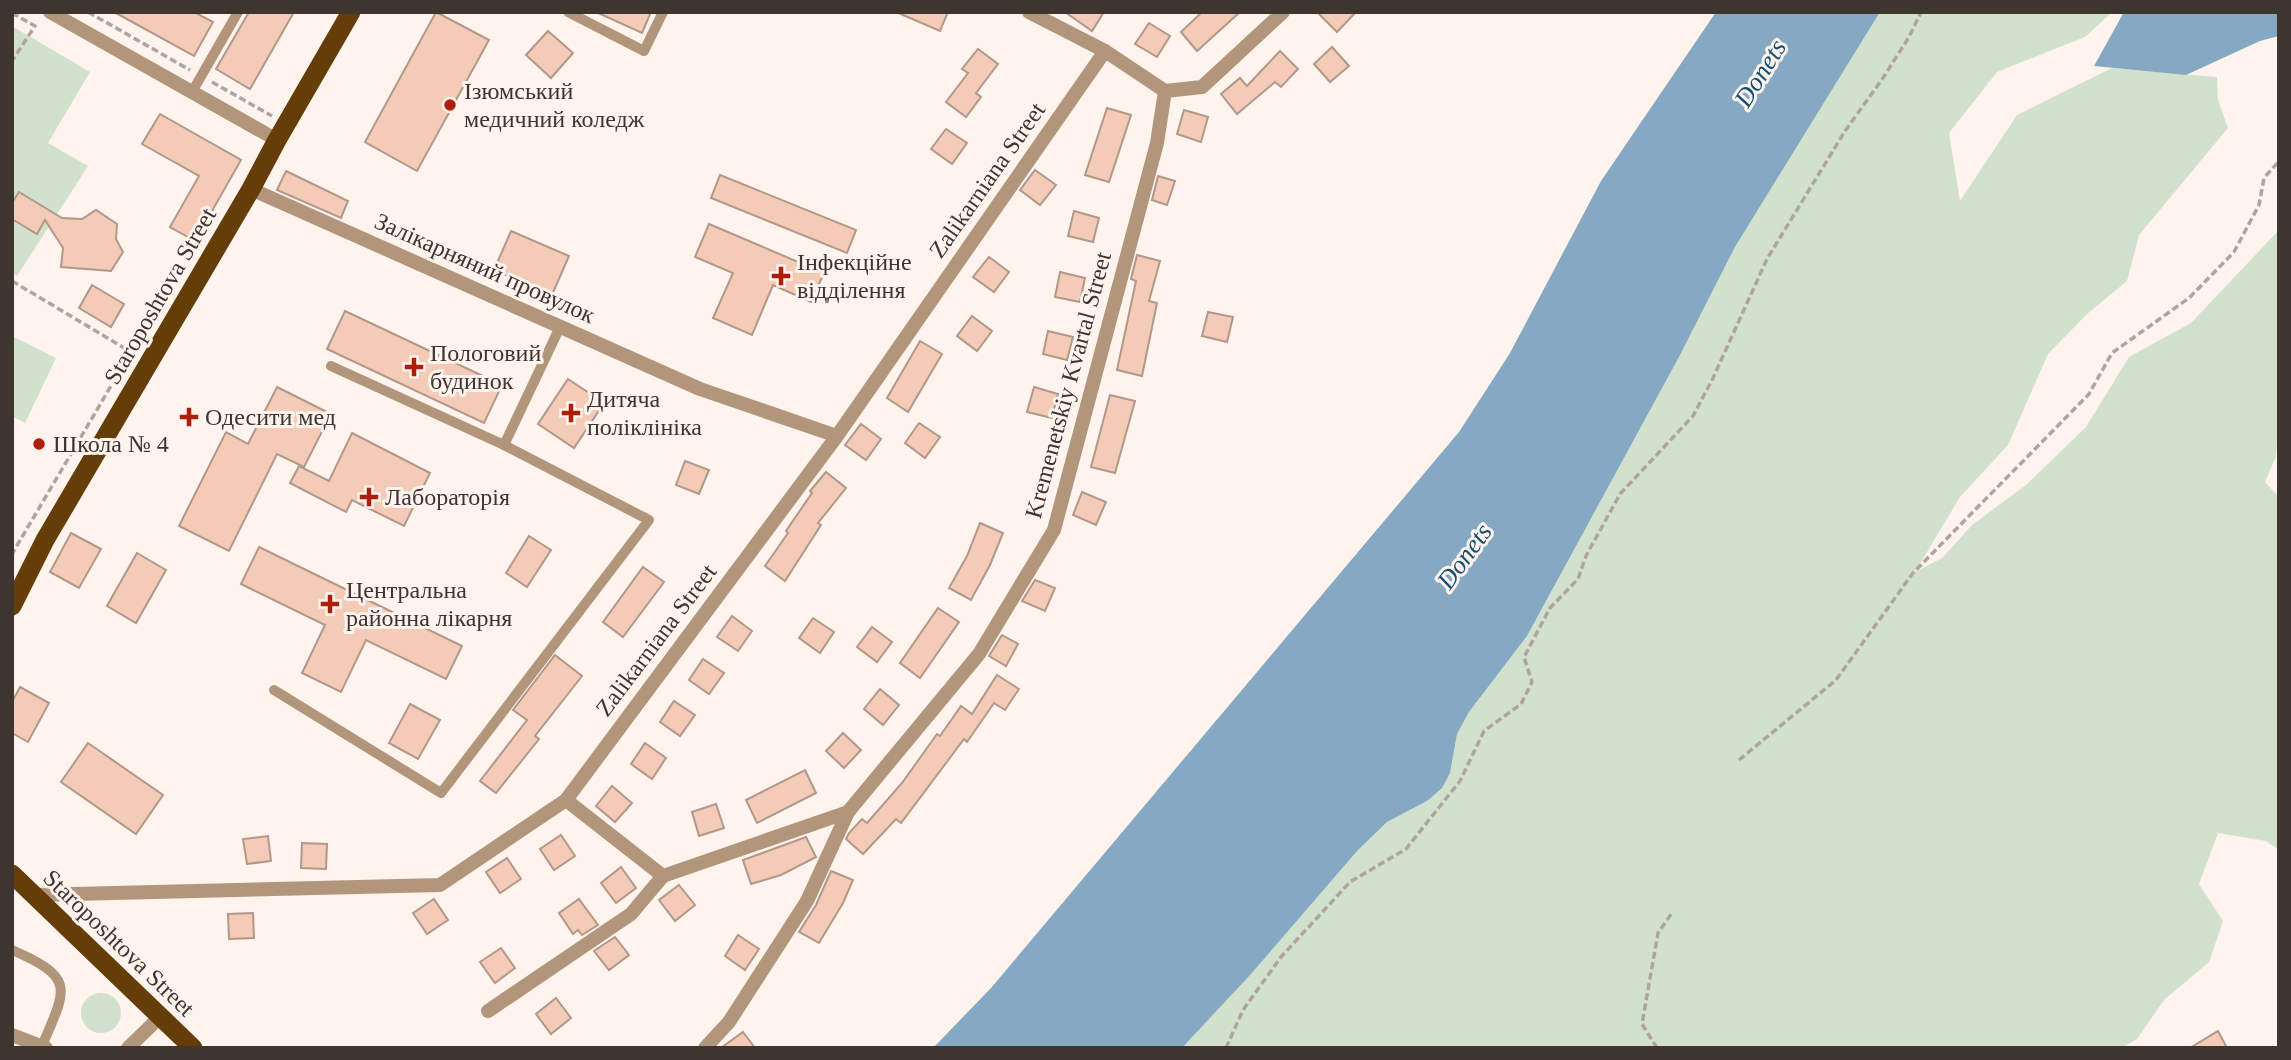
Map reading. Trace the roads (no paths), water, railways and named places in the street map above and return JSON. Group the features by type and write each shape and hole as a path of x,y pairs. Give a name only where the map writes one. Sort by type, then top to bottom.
{"highway":[{"name":"Staroposhtova Street","path":"12,606 45,540 251,189 351,12"},
{"name":"Staroposhtova Street","path":"12,874 193,1048"}],"street":[{"path":"50,12 192,92 282,132"},
{"path":"1037,14 1104,51 1165,90 1202,87 1283,12"},
{"name":"Zalikarniana Street","path":"33,895 440,885 565,800 837,436 1104,51"},
{"name":"Kremenetskiy Kvartal Street","path":"705,1048 729,1023 807,901 848,812 979,654 1054,530 1157,143 1165,90"},
{"name":"Залікарняний провулок","path":"251,189 700,390 837,436"},
{"path":"565,800 663,876"},
{"path":"488,1011 631,914 663,876 848,812"},
{"path":"128,1048 161,1016"},
{"path":"12,1035 47,1047"}],"lane":[{"path":"568,12 644,51 663,12"},
{"path":"192,92 235,13"},
{"path":"504,445 560,327"},
{"path":"274,690 441,793 649,520 504,445 331,366"},
{"path":"12,950 34,959 58,978 62,999 47,1047"}],"water":[{"name":"Donets","path":"1716,12 1880,12 1735,247 1679,357 1527,636 1469,712 1457,734 1450,773 1442,788 1427,801 1387,822 1358,850 1251,974 1182,1048 933,1048 991,988 1459,432 1510,353 1601,181"},
{"path":"2124,12 2279,12 2279,36 2260,41 2186,75 2094,66"}],"place":[{"name":"Ізюмський медичний коледж","path":"450,105"},
{"name":"Інфекційне відділення","path":"781,276"},
{"name":"Пологовий будинок","path":"414,367"},
{"name":"Дитяча поліклініка","path":"571,413"},
{"name":"Одесити мед","path":"189,417"},
{"name":"Школа № 4","path":"39,444"},
{"name":"Лабораторія","path":"369,497"},
{"name":"Центральна районна лікарня","path":"330,604"}]}
